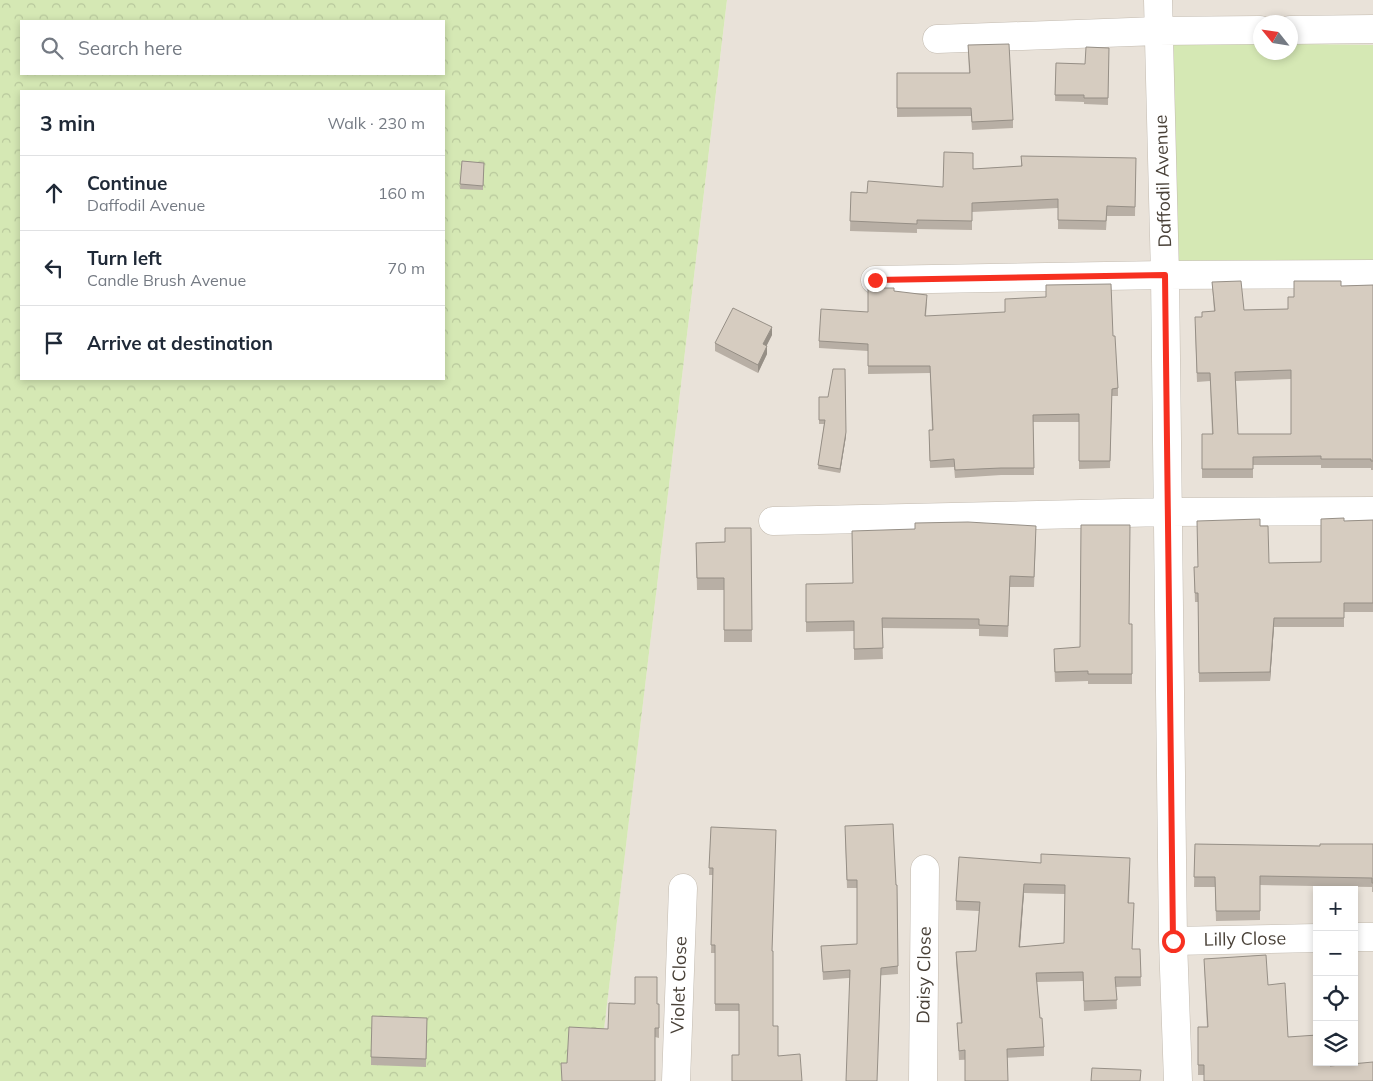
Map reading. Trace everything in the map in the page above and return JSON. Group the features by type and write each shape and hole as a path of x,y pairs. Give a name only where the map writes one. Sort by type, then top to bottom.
{"street":[{"name":"Daffodil Avenue","path":"1158,0 1165,275 1173,941 1178,1081"},
{"path":"1298,30 1373,29"},
{"path":"937,38 1253,30"},
{"path":"875,280 1165,275 1373,274"},
{"path":"774,521 1167,512 1373,512"},
{"name":"Daisy Close","path":"923,1081 925,869"},
{"name":"Violet Close","path":"676,1081 683,888"},
{"path":"1358,937 1373,937"},
{"name":"Lilly Close","path":"1173,941 1313,938"}],"shaded area":[{"path":"727,0 1373,0 1373,1081 591,1081 598,1079"}],"green space":[{"path":"0,0 727,0 598,1080 0,1081"},
{"path":"1154,43 1253,44 1253,60 1298,60 1298,44 1373,45 1373,268 1156,271"}],"building":[{"path":"1009,44 1013,120 972,122 971,108 897,108 897,73 970,73 968,45"},
{"path":"1086,47 1109,48 1108,98 1084,98 1084,95 1055,95 1056,63 1085,64"},
{"path":"944,152 973,153 973,169 1022,166 1021,156 1136,158 1135,207 1107,206 1106,221 1058,220 1058,199 972,203 972,221 917,220 917,224 850,221 851,192 867,193 868,181 943,187"},
{"path":"462,161 484,163 483,186 460,184"},
{"path":"1241,281 1244,310 1288,309 1288,297 1294,297 1294,281 1341,281 1341,286 1373,285 1373,461 1371,459 1321,459 1321,456 1253,457 1253,469 1202,469 1202,434 1213,434 1210,373 1197,373 1195,317 1202,317 1202,312 1215,311 1212,282","holes":["1291,370 1291,434 1238,434 1235,372"]},
{"path":"1111,284 1118,388 1112,389 1110,461 1079,461 1079,414 1033,415 1034,468 955,470 954,459 930,461 929,430 933,430 930,366 868,366 868,344 819,341 821,309 868,312 868,288 894,288 894,291 927,295 925,316 1005,312 1005,299 1046,297 1046,285"},
{"path":"733,308 772,327 763,344 767,346 758,365 715,343"},
{"path":"833,369 845,369 846,432 840,469 818,465 825,420 819,420 819,397 828,397"},
{"path":"1344,518 1344,521 1373,520 1373,603 1344,603 1344,618 1274,618 1270,672 1199,673 1198,593 1195,593 1194,567 1198,567 1197,521 1260,519 1260,526 1268,526 1269,563 1321,562 1321,519"},
{"path":"968,522 1036,526 1034,577 1010,576 1008,626 979,625 979,619 882,618 883,648 854,649 854,621 806,622 806,584 853,583 852,531 915,529 915,523"},
{"path":"1081,525 1130,525 1129,624 1132,624 1132,674 1088,674 1088,671 1055,672 1054,649 1080,647"},
{"path":"725,528 751,528 752,630 724,630 724,578 697,578 696,543 725,542"},
{"path":"893,824 897,885 898,966 881,968 877,1081 846,1081 850,970 823,972 821,946 857,944 857,880 847,880 845,826"},
{"path":"711,827 776,830 772,951 773,1026 778,1026 778,1056 800,1054 802,1081 732,1081 732,1055 739,1055 739,1004 715,1004 715,945 711,945 713,868 709,868"},
{"path":"1195,844 1320,846 1320,844 1373,844 1373,883 1372,878 1260,876 1260,911 1216,911 1215,877 1194,877"},
{"path":"1041,854 1130,858 1128,903 1134,903 1132,949 1140,949 1141,977 1115,977 1117,1000 1084,1001 1083,972 1036,973 1044,1047 1007,1049 1008,1081 965,1081 965,1050 959,1051 957,1023 962,1023 956,952 976,951 980,902 956,901 959,857 1041,863","holes":["1024,884 1065,885 1064,943 1019,947"]},
{"path":"1266,955 1268,985 1285,983 1288,1037 1313,1035 1313,1066 1358,1066 1358,1063 1373,1062 1373,1081 1204,1081 1204,1065 1198,1065 1198,1027 1208,1027 1204,959"},
{"path":"635,977 657,977 659,1028 655,1028 655,1081 562,1081 561,1063 567,1063 569,1027 608,1029 609,1003 635,1004"},
{"path":"372,1016 427,1018 426,1059 371,1057"},
{"path":"1092,1068 1141,1070 1140,1081 1091,1081"}],"route":[{"path":"875,280 1165,275 1173,941"}]}
